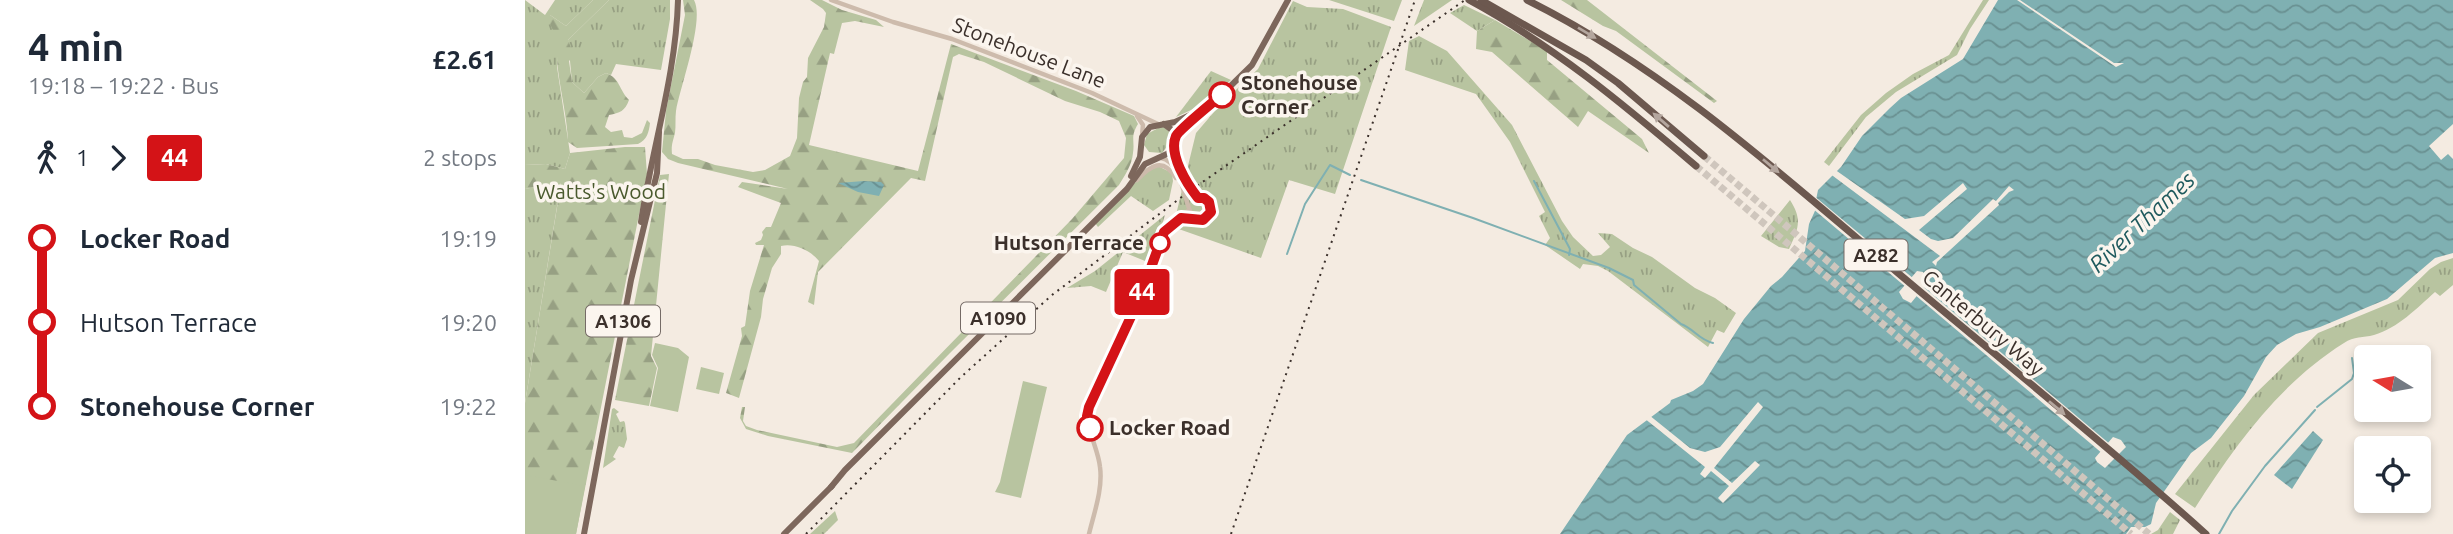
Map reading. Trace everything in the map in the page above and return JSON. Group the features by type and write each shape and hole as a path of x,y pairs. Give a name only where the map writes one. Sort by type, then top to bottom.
{"highway":[{"name":"Canterbury Way","path":"1527,0 1643,68 1749,147 2206,534"},
{"path":"1475,1 1554,39 1593,64 1704,156"},
{"path":"1475,1 1581,70 1696,166"}],"main road":[{"name":"A1306","path":"584,534 639,241 648,175 676,40 678,0"},
{"name":"A1090","path":"784,534 1131,184 1145,164 1169,153 1180,130 1231,88 1261,52 1288,0"},
{"name":"A1090","path":"1121,193 1138,162 1142,137 1150,127 1175,122 1205,109"},
{"path":"1161,124 1172,130 1175,141"},
{"path":"1140,147 1146,156 1159,158"}],"street":[{"name":"Stonehouse Lane","path":"831,0 952,39 1092,93 1161,124"},
{"path":"1133,113 1143,123 1142,137"},
{"path":"1175,141 1176,156 1189,186 1198,198"},
{"path":"1159,158 1167,159 1174,166 1193,218"},
{"path":"1131,184 1150,167 1157,165 1171,170 1180,184"},
{"path":"1089,534 1101,476 1088,419 1089,407 1141,295 1164,232 1181,218 1193,200 1207,200 1212,210 1205,219 1181,218"}],"green space":[{"path":"525,0 545,15 555,0 593,0 566,26 550,15 558,45 557,67 570,153 565,169 546,164 525,165"},
{"path":"593,0 609,0 568,40 574,56 569,61 572,82 584,93 598,77 606,73 614,78 629,100 622,111 609,115 605,127 611,132 622,130 624,137 632,138 642,133 647,120 650,123 648,133 638,144 577,148 568,142 555,39 548,21 550,15 566,26"},
{"path":"609,0 670,0 670,19 661,70 616,64 611,75 606,73 598,77 584,93 572,82 568,40"},
{"path":"683,0 694,0 697,10 694,38 676,111 672,146 672,154 683,159 698,159 753,172 765,170 790,156 797,138 799,98 807,77 808,58 824,27 826,13 810,0 822,0 842,10 876,20 884,27 855,21 842,23 834,54 830,53 809,145 918,171 951,44 1076,91 1134,116 1138,124 1133,135 1131,162 1119,185 852,453 746,429 740,418 742,407 745,407 743,421 746,426 757,430 837,447 854,443 1072,219 1124,158 1126,138 1119,121 1100,112 1065,101 984,62 959,54 953,57 925,181 911,178 818,272 814,305 808,302 819,261 801,248 781,246 781,254 772,268 763,299 761,317 739,398 726,393 742,336 741,328 745,326 750,291 764,245 755,243 761,240 766,227 771,227 781,203 738,187 742,182 788,189 678,163 668,159 662,152 666,111 685,15"},
{"path":"1329,0 1402,0 1394,21"},
{"path":"1424,0 1452,0 1414,26"},
{"path":"1561,0 1587,0 1717,101 1714,103 1616,31"},
{"path":"1983,0 1989,0 1957,55 1896,92 1866,117 1829,166 1824,162 1861,115 1886,93 1913,74 1949,55"},
{"path":"1293,1 1307,7 1343,9 1391,27 1335,194 1289,180 1261,258 1173,227 1196,133 1220,105 1258,69"},
{"path":"1464,5 1495,20 1477,31 1450,13"},
{"path":"1495,20 1547,51 1547,60 1642,139 1649,153 1588,111 1578,127 1492,52 1476,49 1477,31"},
{"path":"1419,36 1447,51 1512,125 1573,237 1593,256 1601,255 1610,247 1598,233 1612,234 1652,257 1736,313 1724,333 1717,330 1708,347 1608,271 1598,266 1583,264 1580,269 1545,245 1550,238 1539,216 1545,212 1510,142 1476,94 1405,70 1409,41"},
{"path":"1211,71 1231,80 1202,105 1176,117"},
{"path":"1162,126 1171,133 1172,140 1162,153 1149,152 1144,145 1147,134"},
{"name":"Watts's Wood","path":"645,147 647,174 576,534 525,534 525,403 561,183 525,189 525,165 546,164 565,169 570,153"},
{"path":"1158,166 1172,173 1169,200 1153,211 1131,196 1098,227 1095,223 1149,169"},
{"path":"669,174 651,356 657,368 649,406 615,400 660,175"},
{"path":"561,182 525,403 525,189"},
{"path":"1790,200 1797,213 1798,224 1789,249 1779,247 1761,236"},
{"path":"1165,215 1150,263 1123,252 1106,292 1091,286 1067,288 1095,271"},
{"path":"2453,258 2453,285 2440,296 2435,292 2407,317 2383,332 2344,343 2321,359 2279,396 2226,461 2195,508 2175,494 2254,395 2318,333 2398,300 2430,269"},
{"path":"655,343 678,348 689,357 678,412 650,406 658,368 652,355"},
{"path":"701,367 724,373 719,394 696,389"},
{"path":"1023,381 1047,387 1021,498 995,492 1000,482"},
{"path":"612,409 619,412 616,414 620,422 625,423 627,439 624,448 619,446 613,457 616,459 603,468"},
{"path":"525,475 585,486 576,534 525,534"},
{"path":"835,511 838,520 824,534 810,534"},
{"path":"2170,512 2180,520 2173,534 2151,534 2158,530"}],"water":[{"name":"River Thames","path":"1998,0 2453,0 2453,253 2435,258 2387,299 2296,334 2277,345 2266,357 2244,396 2211,438 2191,453 2156,503 2151,524 2131,527 2126,534 1560,534 1627,435 1671,400 1703,384 1744,319 1805,251 1809,224 1819,202 1816,200 1818,190 1841,167 1862,136 1901,98 1963,59","holes":["1917,271 1923,272 1929,281 1911,303 1903,299 1899,292","2113,437 2121,440 2126,447 2105,468 2095,458"]},
{"path":"881,182 884,185 879,196 858,192 838,183"},
{"path":"2313,431 2323,440 2292,489 2274,475"}],"pier":[{"path":"2017,0 2114,63 2124,63 2116,67"},
{"path":"2453,124 2453,159 2448,154 2441,160 2429,146"},
{"path":"1834,169 1905,219 1924,216 1963,183 1967,189 1919,230 1938,241 1953,238 1993,199 1996,201 2009,186 2014,190 1937,262 1936,266 1932,262 1940,256 1829,173"},
{"path":"1813,195 1914,279 1907,288 1812,208 1815,203"},
{"path":"1921,285 2111,445 2103,454 1914,294"},
{"path":"1758,402 1763,407 1714,468 1732,483 1755,461 1760,465 1723,503 1718,498 1729,486 1711,471 1705,478 1700,474 1705,467 1644,418 1649,415 1690,448 1705,452 1720,447"}],"waterway":[{"path":"1287,254 1305,204 1330,165 1350,175"},
{"path":"1361,180 1609,268 1633,280 1634,285 1681,324 1713,343"},
{"path":"1534,181 1570,249 1569,255"},
{"path":"2317,407 2352,379 2352,358"},
{"path":"2219,534 2232,511 2265,466 2315,410"}],"tunnel":[{"path":"1704,156 2149,534"},
{"path":"1696,166 2131,534"}],"railway":[{"path":"1231,534 1415,0"},
{"path":"806,534 961,377 1052,295 1191,190 1465,0"}],"bus line":[{"name":"44","path":"1090,428 1087,416 1089,407 1141,295 1164,232 1171,223 1181,218 1203,220 1211,212 1209,202 1198,198 1189,186 1174,153 1174,143 1178,132 1222,95"}],"place":[{"name":"Stonehouse Corner","path":"1222,95"},
{"name":"Hutson Terrace","path":"1160,243"},
{"name":"Locker Road","path":"1090,428"}]}
